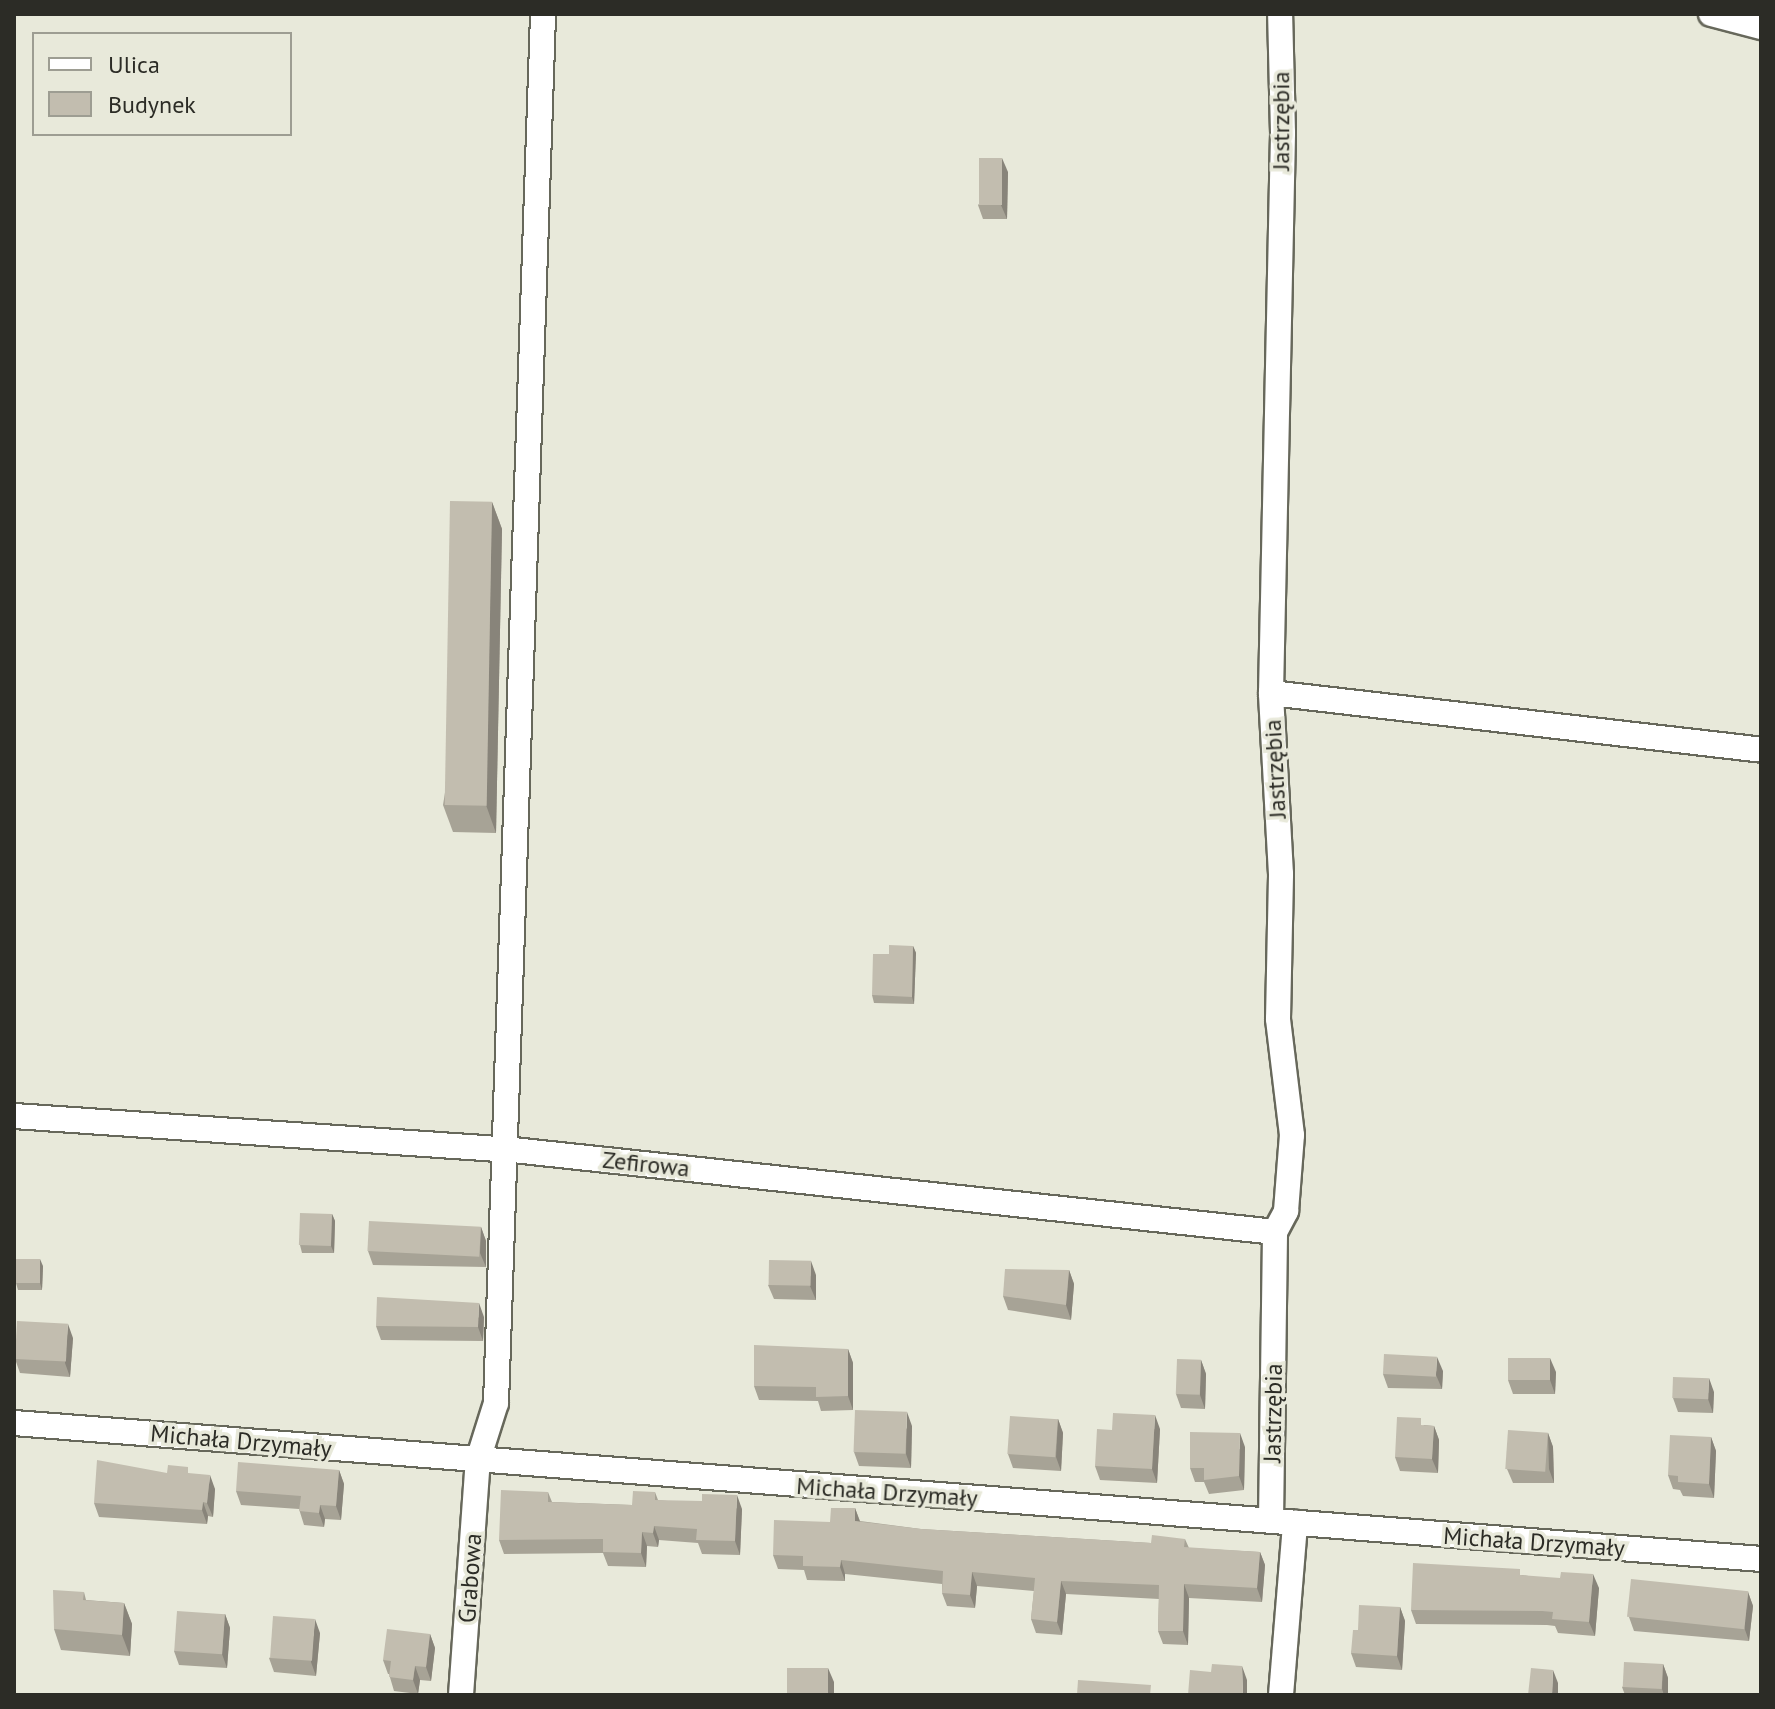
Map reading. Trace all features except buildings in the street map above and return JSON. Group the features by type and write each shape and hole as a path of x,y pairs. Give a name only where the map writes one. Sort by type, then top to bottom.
{"street":[{"name":"Grabowa","path":"461,1695 478,1460 496,1403 543,14"},
{"name":"Jastrzębia","path":"1280,14 1283,133 1271,693 1281,874 1278,1019 1292,1135 1286,1211 1275,1232 1283,1522 1281,1695"},
{"path":"1711,14 1761,27"},
{"path":"1271,693 1761,750"},
{"name":"Zefirowa","path":"14,1116 504,1149 1275,1232"},
{"name":"Michała Drzymały","path":"14,1423 1761,1559"}]}
